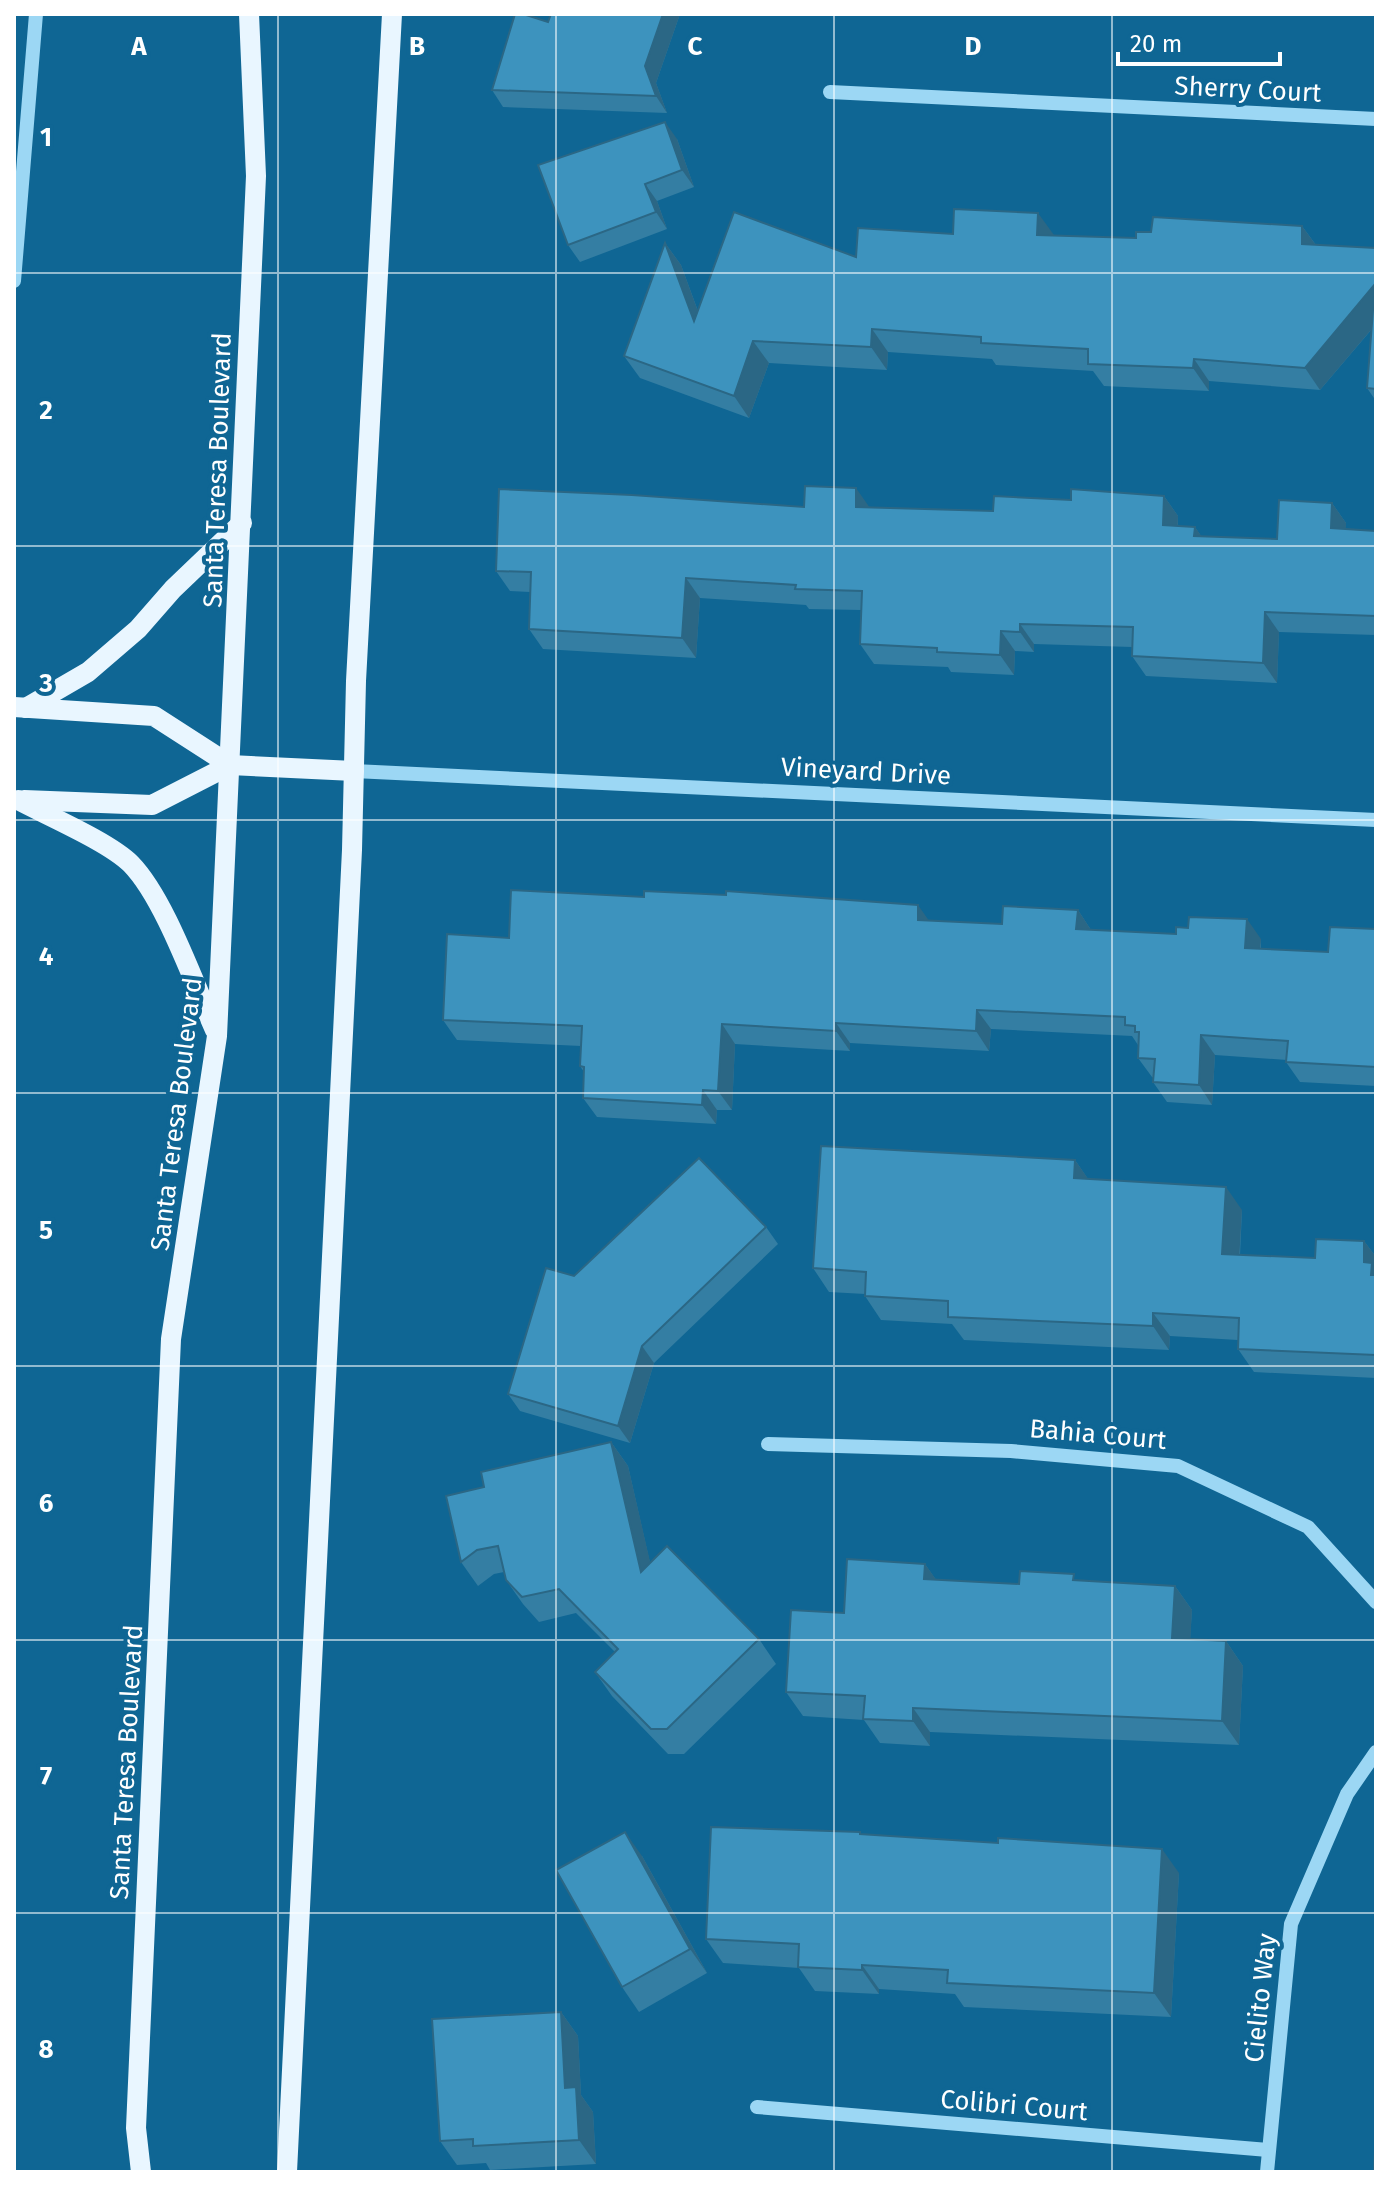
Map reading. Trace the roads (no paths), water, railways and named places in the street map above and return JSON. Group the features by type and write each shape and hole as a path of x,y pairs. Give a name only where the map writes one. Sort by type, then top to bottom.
{"main road":[{"name":"Santa Teresa Boulevard","path":"141,2172 136,2128 171,1339 217,1036 256,176 249,14"},
{"path":"287,2172 356,681 392,14"},
{"path":"20,707 88,672 138,629 173,589 242,523"},
{"path":"20,707 154,716 230,765"},
{"path":"16,800 152,805 230,765 354,771"},
{"path":"16,800 94,840 130,863 157,901 217,1036"}],"street":[{"path":"14,281 36,14"},
{"name":"Sherry Court","path":"830,92 1376,119"},
{"name":"Vineyard Drive","path":"354,771 1376,820"},
{"name":"Bahia Court","path":"768,1444 1011,1451 1178,1466 1308,1527 1376,1602"},
{"name":"Cielito Way","path":"1267,2172 1291,1924 1347,1794 1376,1752"},
{"name":"Colibri Court","path":"757,2107 1268,2150"}]}
